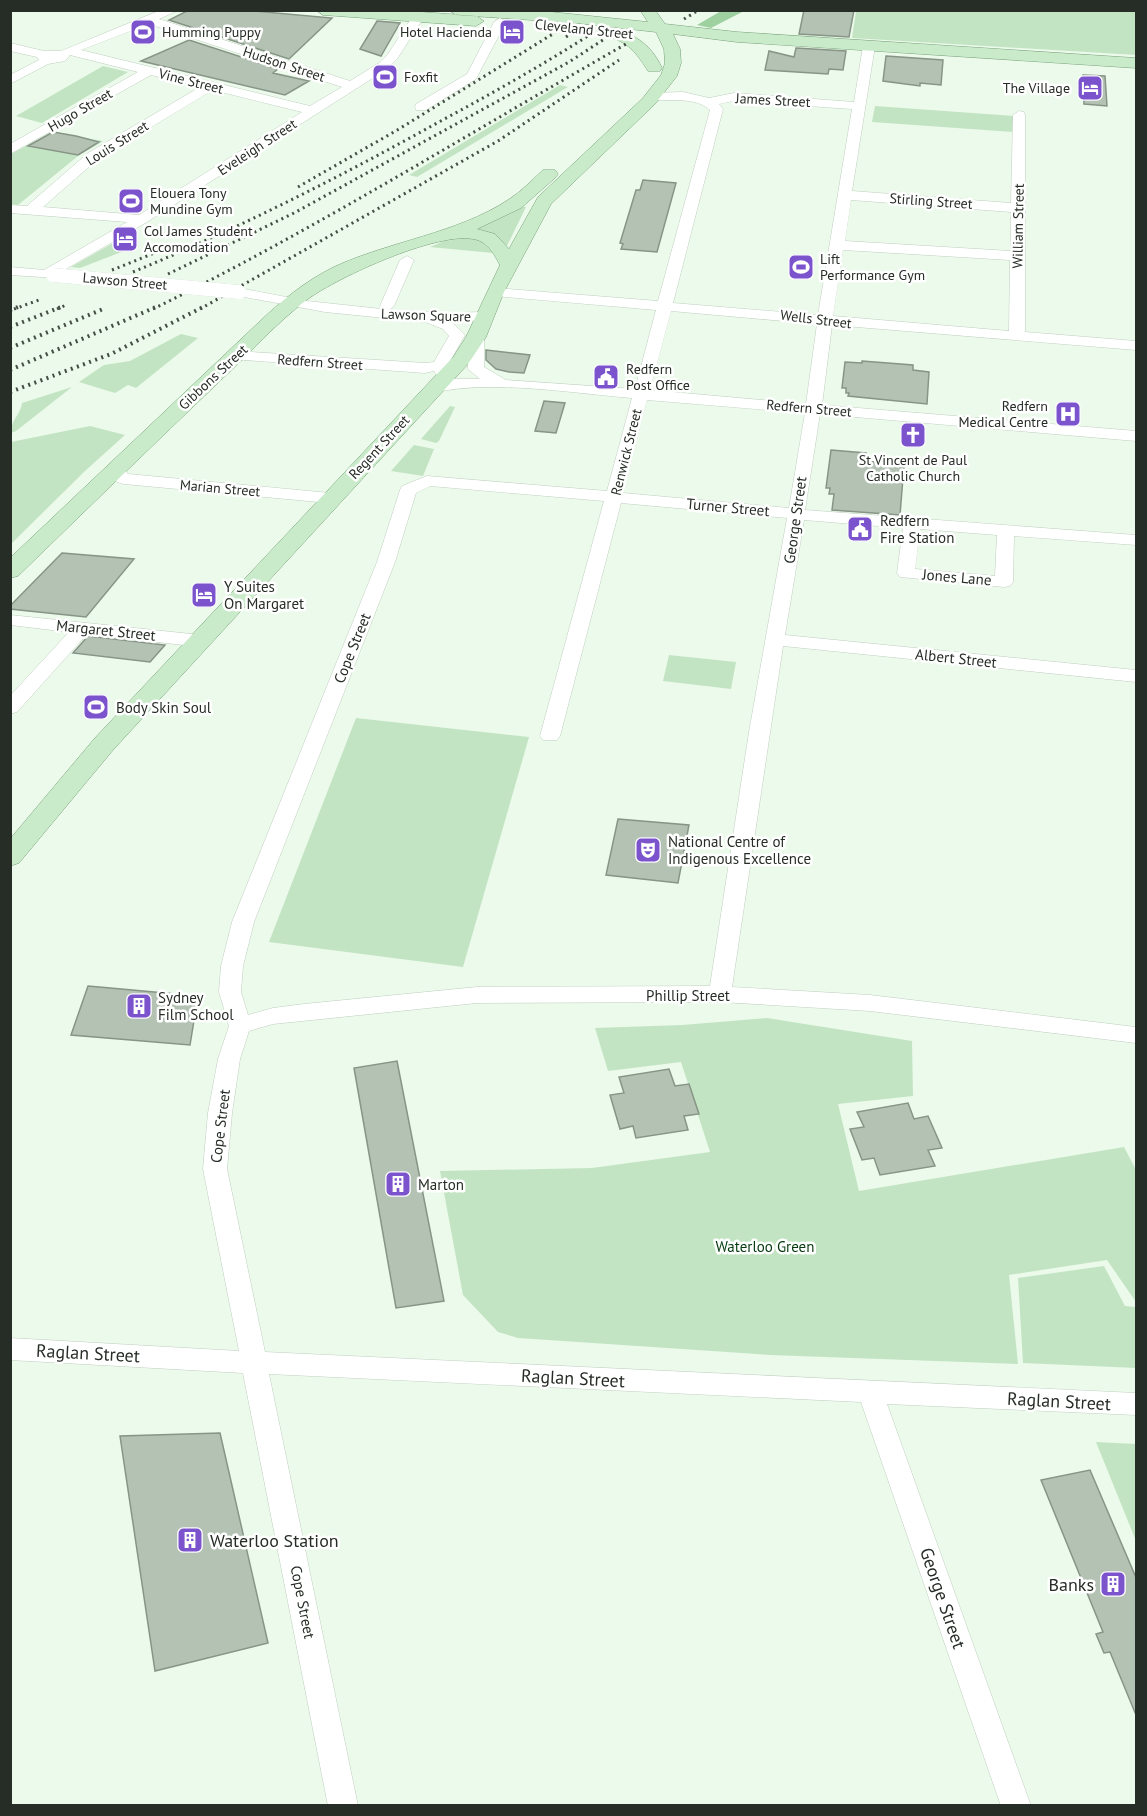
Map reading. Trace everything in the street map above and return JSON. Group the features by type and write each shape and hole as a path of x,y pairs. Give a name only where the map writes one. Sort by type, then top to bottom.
{"main road":[{"name":"Cleveland Street","path":"323,10 600,30 653,27"},
{"name":"Cleveland Street","path":"456,10 576,18 737,37 1137,63"},
{"path":"576,18 599,18 619,10"},
{"path":"631,10 653,27 673,51 665,72"},
{"path":"600,30 636,42 665,72"},
{"path":"447,234 496,214 527,194 646,84 665,72 689,50 735,40 766,39"},
{"name":"Regent Street","path":"10,857 104,744 201,641 476,337 495,292 528,226 548,195 654,96 665,72"},
{"path":"447,234 478,234 491,238 498,244 509,265"},
{"name":"Gibbons Street","path":"10,571 296,300 334,274 363,260 447,234"}],"street":[{"path":"10,80 46,58 173,10"},
{"name":"Eveleigh Street","path":"47,274 142,219 352,86 393,56 418,17"},
{"name":"Hudson Street","path":"149,20 352,86"},
{"path":"421,107 472,76 500,22"},
{"path":"10,46 46,58"},
{"name":"George Street","path":"721,994 721,977 869,46"},
{"name":"Vine Street","path":"64,53 313,111"},
{"name":"Hugo Street","path":"10,150 149,71"},
{"path":"665,72 672,86 696,95 703,101"},
{"name":"Louis Street","path":"30,211 93,156 212,86"},
{"name":"James Street","path":"654,96 672,94 703,101 734,97 858,105"},
{"name":"Renwick Street","path":"550,736 717,109 703,101"},
{"name":"William Street","path":"1017,337 1019,115"},
{"name":"Stirling Street","path":"844,195 1018,208"},
{"path":"10,209 142,219"},
{"path":"837,244 1017,256"},
{"path":"387,306 407,260"},
{"name":"Lawson Street","path":"10,271 239,292 296,300"},
{"path":"10,284 47,274"},
{"name":"Wells Street","path":"495,292 825,318 841,323 1137,346"},
{"name":"Lawson Square","path":"296,300 484,316"},
{"name":"Lawson Square","path":"296,300 411,316 484,316"},
{"path":"411,316 442,323 457,333 456,341 440,377"},
{"path":"476,337 474,362 478,371 495,380 528,386"},
{"name":"Redfern Street","path":"235,356 425,368 449,384 528,386 641,394 1137,436"},
{"name":"Marian Street","path":"115,470 117,475 124,479 330,498"},
{"name":"Turner Street","path":"427,481 1137,540"},
{"name":"Cope Street","path":"344,1806 215,1169 227,1069 240,1026 230,992 232,966 243,922 386,562 408,490 427,481"},
{"name":"Jones Lane","path":"912,523 906,573 1004,582 1006,529"},
{"name":"Margaret Street","path":"10,620 201,641"},
{"path":"10,708 83,628"},
{"name":"Albert Street","path":"776,640 1137,676"},
{"name":"Phillip Street","path":"240,1026 304,1012 477,995 721,994 870,1003 1137,1035"},
{"name":"Raglan Street","path":"10,1349 255,1363 1137,1404"},
{"name":"George Street","path":"870,1391 1016,1806"}],"green space":[{"path":"721,11 744,11 711,28 697,25"},
{"path":"856,11 1136,11 1136,55 852,38"},
{"path":"103,66 128,72 42,123 16,116"},
{"path":"560,85 568,87 417,177 409,175"},
{"path":"875,106 1014,116 1013,132 872,122"},
{"path":"52,132 103,141 78,156 18,205 11,204 11,154"},
{"path":"520,206 526,207 506,248 493,234 474,229"},
{"path":"469,238 483,240 493,253 430,247 444,241"},
{"path":"113,243 124,251 80,268 71,267"},
{"path":"181,334 198,338 136,388 128,385 115,393 79,382 104,365 130,361"},
{"path":"72,387 11,433 12,425 22,403"},
{"path":"450,406 455,407 439,441 436,443 421,439"},
{"path":"90,426 125,435 11,544 11,442"},
{"path":"414,445 434,449 423,476 391,471"},
{"path":"669,655 736,662 731,689 663,681"},
{"path":"356,718 529,737 463,967 269,942"},
{"name":"Waterloo Green","path":"767,1018 912,1041 913,1096 838,1104 859,1191 1124,1147 1136,1170 1136,1302 1107,1260 1009,1275 1018,1364 770,1355 518,1338 498,1332 463,1295 440,1171 592,1168 710,1152 681,1062 608,1071 595,1028 682,1025"},
{"path":"1104,1266 1125,1306 1136,1307 1136,1368 1023,1363 1018,1278"},
{"path":"1096,1442 1136,1444 1136,1541"}],"building":[{"path":"189,10 244,10 332,18 289,59 169,20"},
{"path":"804,10 854,10 849,37 799,34"},
{"path":"377,21 400,23 381,56 360,49"},
{"path":"189,40 278,69 273,73 309,81 285,95 141,61"},
{"path":"796,48 846,51 843,70 829,69 828,74 765,70 769,51 794,57"},
{"path":"886,56 943,60 941,85 920,83 920,86 883,81"},
{"name":"The Village","path":"1083,75 1105,76 1107,106 1084,104"},
{"path":"53,132 99,142 78,155 28,146"},
{"path":"643,180 676,183 657,252 621,249 623,244 620,243 636,190 640,190"},
{"path":"486,350 530,355 524,373 496,369 486,360"},
{"path":"862,361 913,365 913,370 929,372 927,404 848,396 846,388 842,388 845,362 862,363"},
{"path":"544,401 565,403 556,433 535,431"},
{"path":"831,450 866,453 865,461 904,465 900,515 832,510 834,494 829,494 830,488 826,488"},
{"path":"62,553 134,559 86,617 10,609 10,606"},
{"path":"88,636 165,645 150,662 73,653"},
{"name":"National Centre of Indigenous Excellence","path":"618,819 689,825 678,883 606,875"},
{"name":"Sydney Film School","path":"88,986 198,996 190,1045 71,1035"},
{"name":"Marton","path":"397,1061 444,1301 396,1308 354,1068"},
{"path":"669,1069 675,1086 689,1084 699,1114 684,1116 688,1130 636,1138 633,1126 620,1129 610,1095 624,1093 619,1077"},
{"path":"908,1103 914,1119 928,1116 942,1148 928,1150 935,1166 880,1175 874,1158 862,1160 850,1129 864,1127 857,1112"},
{"name":"Waterloo Station","path":"220,1433 268,1643 155,1671 120,1436"},
{"name":"Banks","path":"1090,1470 1137,1580 1136,1715 1110,1652 1104,1653 1096,1634 1103,1632 1041,1480"}],"railway":[{"path":"684,19 699,10"},
{"path":"298,187 399,129 556,32"},
{"path":"566,37 573,32"},
{"path":"133,272 287,202 495,91 591,34"},
{"path":"168,274 294,213 569,62 606,38"},
{"path":"153,309 333,213 626,44"},
{"path":"200,309 498,141 619,60"},
{"path":"112,270 157,252"},
{"path":"14,309 39,300"},
{"path":"57,309 66,305"},
{"path":"10,310 18,307"},
{"path":"10,327 61,307"},
{"path":"10,370 156,307"},
{"path":"10,392 111,354 203,307"},
{"path":"10,348 103,309"}],"place":[{"name":"Humming Puppy","path":"143,32"},
{"name":"Hotel Hacienda","path":"512,32"},
{"name":"Foxfit","path":"385,77"},
{"name":"The Village","path":"1090,88"},
{"name":"Elouera Tony Mundine Gym","path":"131,201"},
{"name":"Col James Student Accomodation","path":"125,239"},
{"name":"Lift Performance Gym","path":"801,267"},
{"name":"Redfern Post Office","path":"606,377"},
{"name":"Redfern Medical Centre","path":"1068,414"},
{"name":"St Vincent de Paul Catholic Church","path":"913,435"},
{"name":"Redfern Fire Station","path":"860,529"},
{"name":"Y Suites On Margaret","path":"204,595"},
{"name":"Body Skin Soul","path":"96,707"},
{"name":"National Centre of Indigenous Excellence","path":"648,850"},
{"name":"Sydney Film School","path":"139,1006"},
{"name":"Marton","path":"398,1184"},
{"name":"Waterloo Station","path":"190,1540"},
{"name":"Banks","path":"1113,1584"}]}
